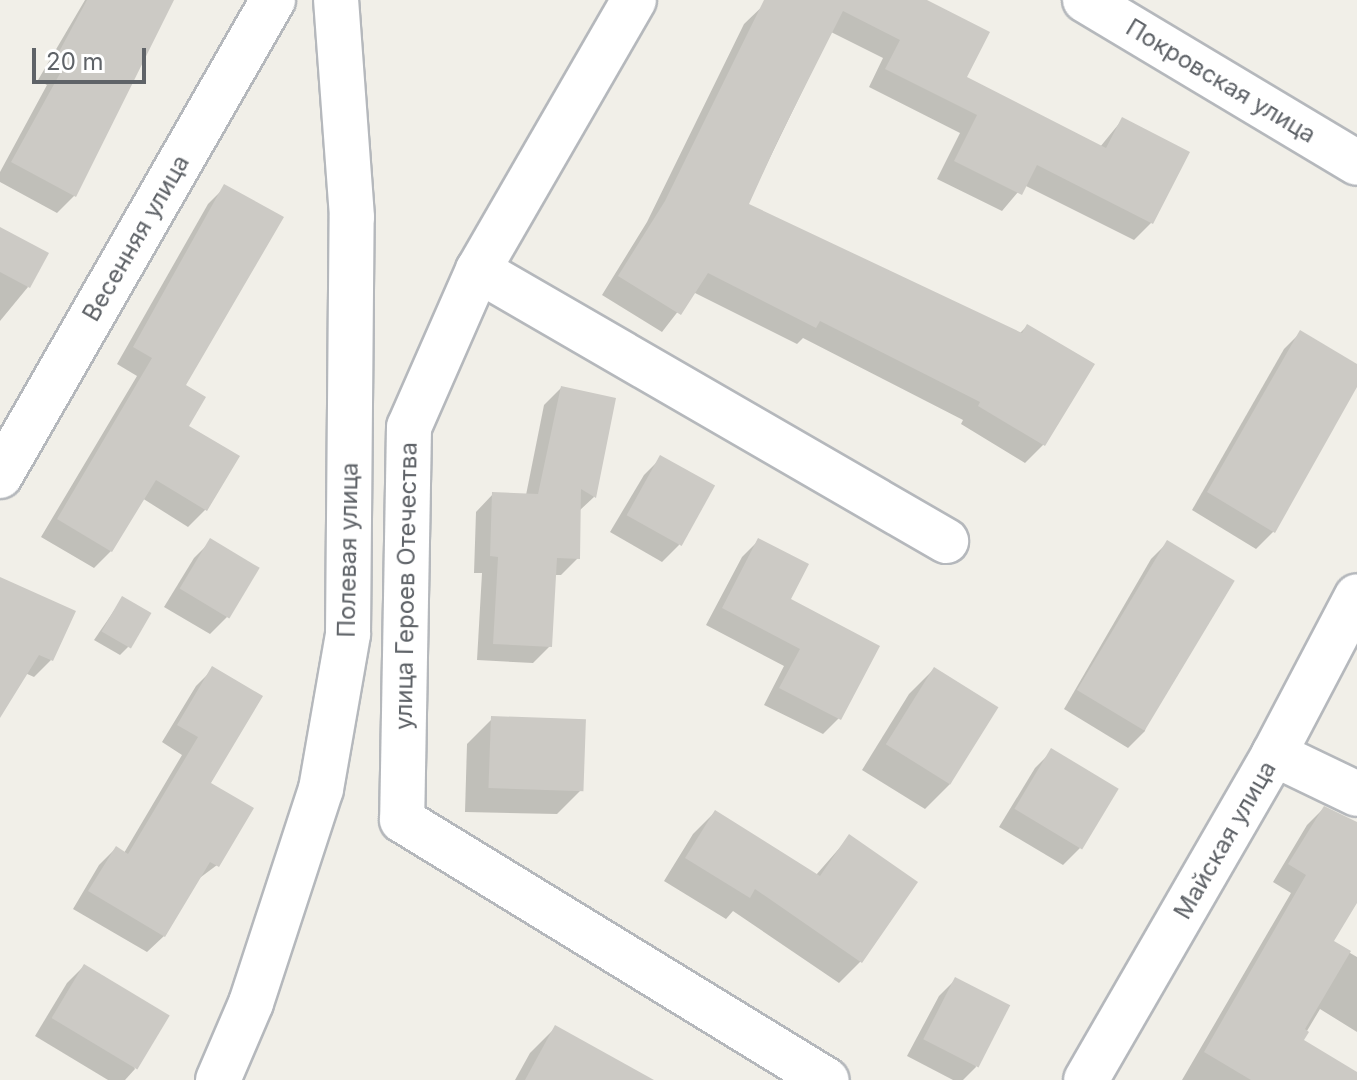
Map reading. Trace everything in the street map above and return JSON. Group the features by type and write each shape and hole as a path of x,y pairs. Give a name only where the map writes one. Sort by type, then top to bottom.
{"street":[{"name":"Весенняя улица","path":"0,476 273,0"},
{"name":"Полевая улица","path":"218,1080 251,1003 321,789 348,634 352,217 336,0"},
{"name":"улица Героев Отечества","path":"634,0 478,270 409,427 402,820 827,1080"},
{"name":"Покровская улица","path":"1085,0 1357,163"},
{"path":"478,270 946,541"},
{"path":"350,456 409,427"},
{"name":"Майская улица","path":"1086,1080 1274,754 1357,596"},
{"path":"1274,754 1357,794"}],"building":[{"path":"87,0 174,0 76,197 11,162 63,68 53,63"},
{"path":"764,0 927,0 990,32 967,77 1106,148 1122,117 1190,152 1153,224 1037,165 1022,195 954,161 977,115 885,69 900,40 843,11 779,138 749,204 1022,333 1027,324 1095,364 1045,446 978,406 980,402 820,321 816,328 708,273 681,315 618,276 665,201"},
{"path":"224,184 284,217 186,385 206,397 189,426 240,456 207,511 156,480 112,552 57,519 152,358 133,347"},
{"path":"0,227 49,253 30,288 0,272"},
{"path":"1300,330 1357,364 1357,387 1275,533 1207,492"},
{"path":"561,386 616,398 596,498 581,489 580,559 557,558 552,647 493,644 498,557 490,556 492,492 538,494"},
{"path":"660,455 715,486 682,546 627,515"},
{"path":"210,538 260,568 229,618 180,589"},
{"path":"758,538 809,564 791,599 880,646 841,720 779,688 800,649 722,608"},
{"path":"1167,540 1235,581 1145,731 1077,690"},
{"path":"0,577 76,611 53,661 39,655 0,718"},
{"path":"122,596 151,613 131,649 102,632"},
{"path":"212,666 263,696 211,783 254,808 219,867 210,862 165,937 88,891 116,846 128,854 198,737 177,725"},
{"path":"934,667 998,707 950,784 886,744"},
{"path":"491,716 586,719 583,791 488,788"},
{"path":"1051,748 1119,789 1082,850 1014,809"},
{"path":"1324,806 1357,822 1357,903 1334,941 1351,951 1305,1029 1309,1032 1304,1040 1357,1072 1357,1080 1251,1080 1204,1052 1306,875 1288,864"},
{"path":"715,810 820,876 849,834 918,882 862,963 755,889 750,898 685,858"},
{"path":"84,964 170,1016 137,1070 52,1018"},
{"path":"955,977 1010,1005 978,1068 923,1039"},
{"path":"555,1025 654,1080 525,1080"}]}
